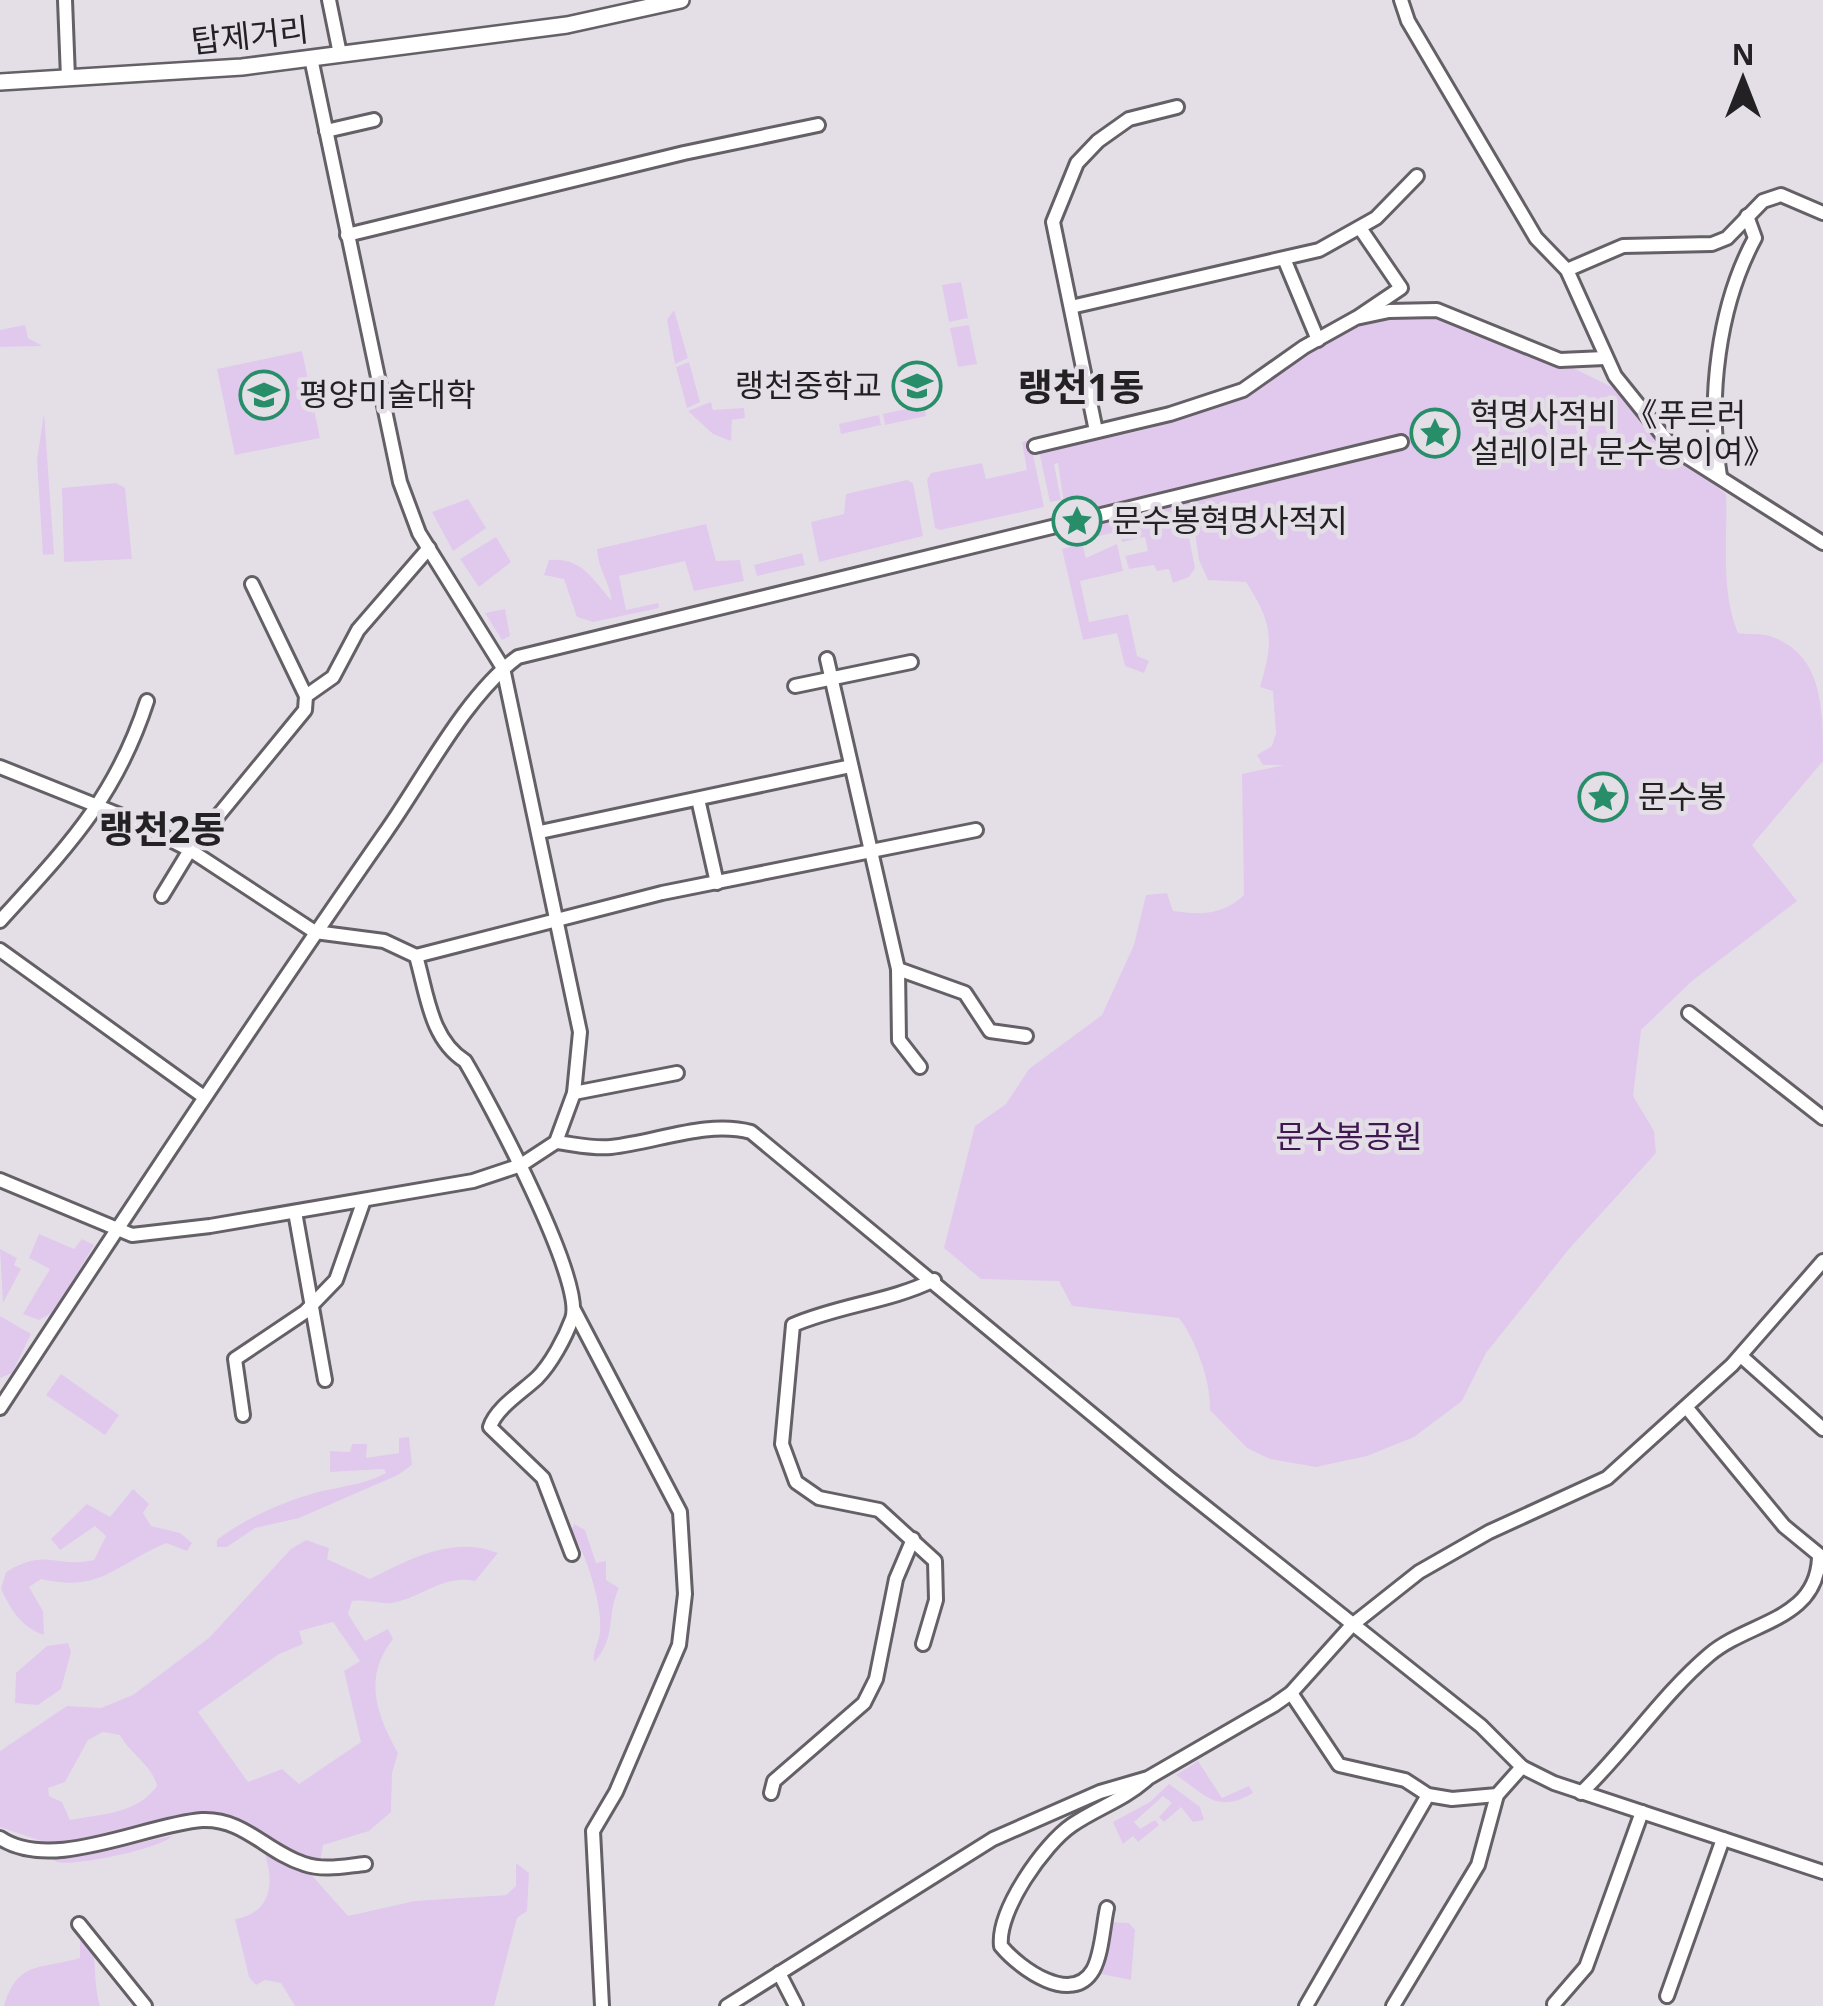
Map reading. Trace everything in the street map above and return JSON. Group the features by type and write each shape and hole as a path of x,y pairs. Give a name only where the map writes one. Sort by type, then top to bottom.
{"main road":[{"name":"탑제거리","path":"0,82 311,58 568,25 681,0"}],"street":[{"path":"64,0 68,78"},
{"path":"329,0 340,54"},
{"path":"1401,0 1408,21 1536,238 1567,270 1605,358 1673,448 1823,543"},
{"path":"0,1180 116,1230 154,1234 473,1181 521,1165 556,1142 574,1093 580,1032 559,918 503,668 429,548 400,482 311,58"},
{"path":"1096,431 1053,222 1078,163 1129,119 1177,107"},
{"path":"326,131 374,120"},
{"path":"348,236 684,153 818,125"},
{"path":"1071,308 1286,261 1319,250 1376,218 1418,176"},
{"path":"1567,270 1623,246 1712,244 1727,238 1763,201 1781,195 1823,213"},
{"path":"1720,476 1713,414 1715,385 1741,264 1755,238 1747,216"},
{"path":"1035,446 1243,390 1401,288 1360,228"},
{"path":"1286,261 1318,340"},
{"path":"1356,318 1408,308 1437,310 1560,360 1605,358"},
{"path":"0,1408 315,932 453,732 503,668 531,651 1402,442"},
{"path":"306,696 333,677 358,630 429,548"},
{"path":"162,896 190,850 305,710 306,696 252,584"},
{"path":"827,659 898,969 899,1040 920,1067"},
{"path":"795,686 911,662"},
{"path":"0,921 98,807 128,757 147,701"},
{"path":"540,832 851,766"},
{"path":"0,767 190,850 315,932 384,941 416,956 559,918 976,830"},
{"path":"698,799 717,883"},
{"path":"0,950 204,1097"},
{"path":"416,956 441,1039 449,1051 465,1061 521,1165 574,1310 680,1512 684,1534 685,1594 679,1645 662,1693 646,1717 616,1792 593,1831 602,2006"},
{"path":"898,969 965,993 990,1032 1026,1036"},
{"path":"1689,1013 1823,1118"},
{"path":"574,1093 677,1072"},
{"path":"556,1142 606,1148 721,1129 752,1132 1352,1625 1481,1726 1522,1768 1581,1793 1823,1872"},
{"path":"243,1414 235,1358 311,1306 336,1280 364,1200"},
{"path":"294,1212 325,1380"},
{"path":"1107,1908 1094,1970 1080,1985 1062,1988 1034,1974 1001,1946 1006,1918 1046,1848 1071,1826 1126,1799 1148,1778 1291,1693 1352,1625 1432,1564 1502,1526 1590,1489 1687,1408 1741,1356 1823,1262"},
{"path":"923,1644 936,1600 935,1561 879,1510 818,1498 796,1482 782,1444 793,1324 826,1310 914,1290 934,1280"},
{"path":"572,1554 543,1478 490,1427 540,1374 574,1310"},
{"path":"1741,1356 1823,1429"},
{"path":"1581,1793 1709,1655 1798,1605 1814,1589 1821,1558 1784,1526 1687,1408"},
{"path":"771,1793 774,1781 864,1703 876,1679 896,1579 913,1539"},
{"path":"1291,1693 1339,1765 1406,1780 1428,1795 1452,1800 1497,1796"},
{"path":"1393,2006 1478,1865 1497,1796 1522,1768"},
{"path":"728,2006 993,1840 1100,1792 1148,1778"},
{"path":"1306,2006 1428,1795"},
{"path":"1554,2004 1586,1967 1642,1812"},
{"path":"0,1838 14,1846 99,1844 197,1820 223,1820 307,1866 365,1864"},
{"path":"1667,1996 1723,1839"},
{"path":"79,1924 145,2006"},
{"path":"779,1973 796,2006"}],"green space":[{"path":"961,282 968,318 949,322 942,285"},
{"name":"문수봉공원","path":"1408,304 1487,326 1616,389 1667,449 1726,494 1727,582 1738,633 1766,635 1787,644 1810,669 1820,702 1823,761 1752,845 1797,901 1692,981 1641,1030 1633,1096 1654,1131 1656,1153 1569,1249 1486,1353 1462,1401 1414,1437 1367,1456 1316,1467 1270,1459 1247,1448 1210,1410 1201,1362 1179,1318 1072,1306 1059,1281 981,1279 944,1248 975,1126 1006,1104 1029,1069 1102,1015 1134,945 1146,895 1167,893 1173,911 1193,913 1220,910 1244,895 1242,774 1284,765 1263,765 1257,755 1272,746 1276,733 1273,691 1260,687 1268,657 1266,621 1246,582 1208,580 1199,560 1193,519 1200,512 1178,517 1186,522 1195,568 1189,577 1173,583 1169,569 1157,571 1154,565 1129,569 1125,556 1148,551 1145,537 1122,542 1119,531 1065,545 1062,530 1050,516 1065,511 1058,463 1054,464 1061,500 1050,502 1039,451 1127,434 1192,416 1267,381 1354,321"},
{"path":"674,310 688,358 675,364 667,320"},
{"path":"25,325 28,338 42,346 0,347 0,330"},
{"path":"969,325 977,364 958,367 950,328"},
{"path":"302,351 320,438 235,455 217,369"},
{"path":"689,362 700,402 687,408 676,367"},
{"path":"711,402 713,410 744,408 745,418 732,420 731,441 713,434 688,411"},
{"path":"924,405 926,416 885,425 883,414"},
{"path":"44,413 54,554 43,555 37,460"},
{"path":"879,415 881,425 841,434 839,424"},
{"path":"1030,440 1044,507 935,528 927,480 931,473 982,463 986,479 1027,470 1022,442"},
{"path":"907,480 913,483 923,536 819,562 811,522 844,514 846,494"},
{"path":"116,483 125,488 132,559 64,562 62,488"},
{"path":"468,499 486,528 453,551 432,512"},
{"path":"706,524 716,561 740,560 744,581 694,591 685,561 619,576 626,610 658,603 659,608 593,622 577,617 564,579 544,575 549,560 570,562 585,571 612,601 597,549"},
{"path":"496,537 511,562 479,587 460,559"},
{"path":"1082,543 1086,558 1117,544 1123,571 1080,581 1089,622 1128,614 1137,656 1149,661 1144,673 1125,666 1117,633 1083,640 1062,549"},
{"path":"802,553 805,565 757,576 754,565"},
{"path":"505,609 510,636 502,640 485,613"},
{"path":"39,1234 74,1249 82,1239 94,1245 55,1311 39,1320 23,1314 50,1269 29,1258"},
{"path":"0,1249 17,1258 14,1265 21,1269 3,1303"},
{"path":"0,1316 31,1334 12,1373 0,1378"},
{"path":"61,1374 119,1415 105,1435 46,1395"},
{"path":"409,1437 412,1465 398,1475 299,1518 255,1528 227,1547 217,1547 217,1540 228,1532 278,1506 386,1473 384,1469 330,1472 330,1451 350,1452 352,1444 367,1444 366,1458 399,1453 399,1438"},
{"path":"133,1489 149,1504 143,1513 151,1526 180,1533 192,1543 187,1551 166,1543 93,1580 41,1579 29,1587 43,1611 44,1635 29,1627 13,1611 1,1589 6,1572 32,1561 94,1560 106,1536 95,1526 60,1550 51,1539 87,1504 110,1517"},
{"path":"574,1524 585,1530 596,1563 606,1561 606,1580 619,1588 606,1644 594,1662 600,1632 599,1609 588,1565 571,1533"},
{"path":"306,1540 329,1548 327,1559 370,1579 416,1557 448,1548 481,1548 498,1553 475,1581 453,1581 391,1603 352,1601 348,1614 365,1641 388,1629 393,1639 378,1667 376,1681 379,1710 398,1753 392,1773 391,1812 369,1831 323,1845 320,1862 226,1815 50,1844 0,1827 0,1751 67,1706 101,1708 133,1695 209,1638 291,1549","holes":["333,1622 360,1661 344,1671 361,1742 299,1784 282,1769 248,1782 198,1712 279,1654 303,1644 299,1631","103,1732 120,1735 151,1772 157,1786 129,1807 70,1820 62,1802 49,1796 48,1788 65,1782 88,1740"]},
{"path":"68,1643 71,1652 61,1689 38,1705 15,1703 16,1673 47,1646"},
{"path":"1198,1761 1222,1798 1249,1786 1253,1793 1230,1802 1204,1795 1176,1775"},
{"path":"1169,1784 1200,1807 1204,1820 1193,1822 1181,1807 1164,1822 1159,1817 1172,1803 1163,1796 1134,1822 1140,1829 1155,1820 1159,1825 1138,1842 1133,1836 1123,1844 1113,1822 1150,1802"},
{"path":"172,1836 136,1851 80,1862 57,1862 44,1853 93,1852"},
{"path":"265,1854 308,1871 348,1916 415,1901 506,1895 516,1886 516,1863 529,1873 527,1911 517,1918 494,2006 295,2006 281,1983 265,1980 256,1985 249,1977 235,1919 256,1911 267,1896"},
{"path":"1109,1922 1129,1923 1135,1930 1131,1980 1096,1973"},
{"path":"80,1935 91,1940 100,2006 4,2006 23,1974 80,1958"}],"place":[{"name":"랭천중학교","path":"917,386"},
{"name":"평양미술대학","path":"264,395"},
{"name":"혁명사적비 《푸르러 설레이라 문수봉이여》","path":"1435,433"},
{"name":"문수봉혁명사적지","path":"1077,521"},
{"name":"문수봉","path":"1603,797"}],"district":[{"name":"랭천1동","path":"1081,388"},
{"name":"랭천2동","path":"162,830"}]}
